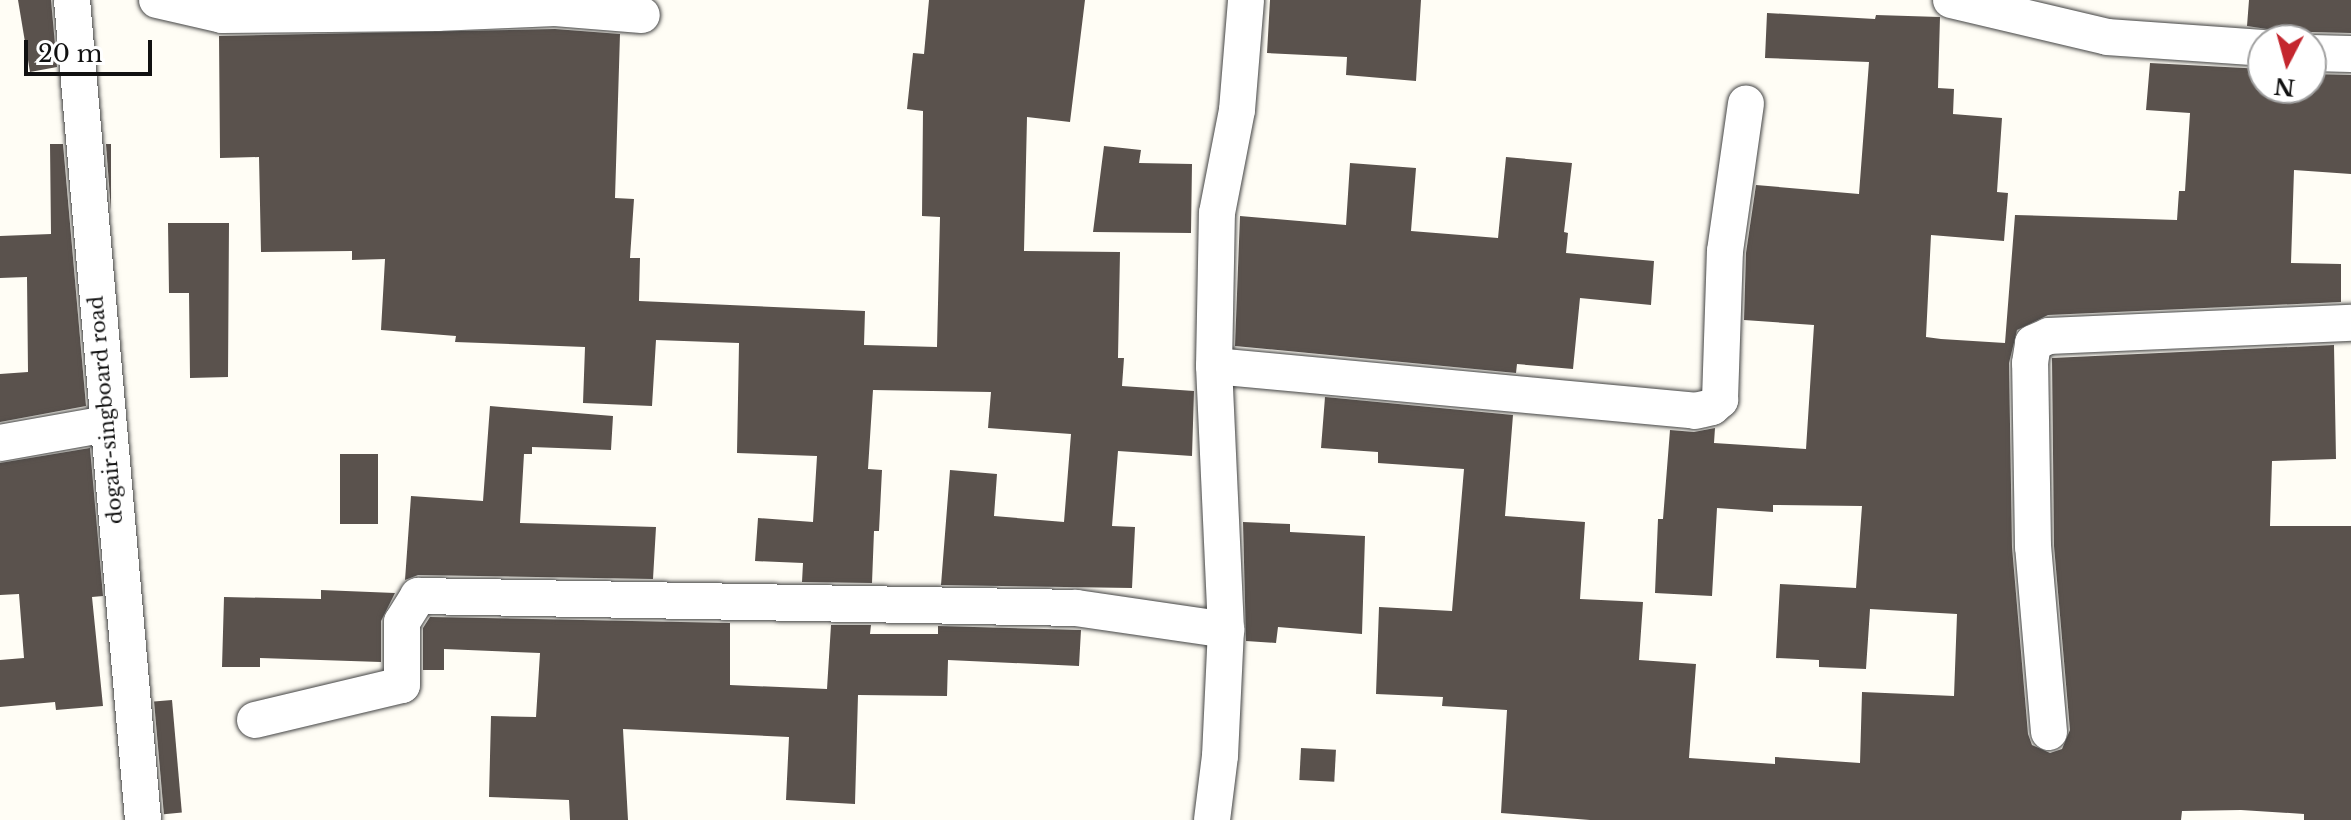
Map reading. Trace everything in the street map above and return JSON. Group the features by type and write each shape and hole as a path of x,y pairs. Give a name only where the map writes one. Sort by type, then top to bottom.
{"street":[{"name":"dogair-singboard road","path":"72,0 143,820"},
{"path":"157,0 222,15 437,13 555,8 642,15"},
{"path":"1212,820 1220,756 1226,630 1214,366 1217,213 1237,110 1246,0"},
{"path":"1951,0 2107,37 2247,47"},
{"path":"2327,53 2351,54"},
{"path":"1214,366 1695,411 1712,407 1720,400 1725,251 1746,103"},
{"path":"2049,732 2033,547 2030,363 2033,343 2049,336 2351,323"},
{"path":"0,443 107,424"},
{"path":"255,720 402,685 402,622 418,596 1076,608 1226,630"}],"building":[{"path":"18,0 51,0 57,67 30,72"},
{"path":"929,0 1085,0 1070,122 1027,117 1024,251 1120,252 1118,358 1124,358 1122,386 1194,391 1192,456 1118,451 1112,526 1135,527 1132,588 941,585 950,470 997,474 994,516 1064,522 1071,434 988,428 991,392 873,390 868,469 882,470 879,531 874,531 872,583 802,582 803,563 755,561 758,518 813,522 817,456 737,453 739,343 656,340 652,406 583,403 585,347 455,342 456,336 381,330 385,259 352,260 352,251 261,252 259,157 220,158 219,36 555,29 620,34 615,198 634,199 630,258 640,258 639,301 865,311 864,345 937,347 940,217 922,216 923,111 907,109 913,53 924,54"},
{"path":"1270,0 1421,0 1416,81 1346,75 1347,57 1267,53"},
{"path":"2249,0 2351,0 2351,33 2327,32 2327,24 2247,24"},
{"path":"1767,13 1875,19 1876,15 1940,17 1938,88 1954,89 1953,114 2002,118 1997,192 2008,193 2004,241 1931,235 1926,337 2005,343 2015,215 2177,220 2179,191 2185,191 2190,113 2146,110 2150,63 2247,68 2247,104 2327,104 2327,74 2351,75 2351,174 2294,170 2291,263 2341,264 2341,302 2048,315 2017,330 2009,363 2012,547 2028,734 2032,745 2050,753 2062,749 2070,730 2054,546 2052,358 2334,345 2336,459 2272,461 2270,526 2351,526 2351,820 2304,820 2304,814 2241,810 2182,811 2181,820 1590,820 1501,813 1507,710 1442,706 1443,697 1376,694 1379,607 1452,611 1464,469 1378,463 1378,452 1321,448 1325,397 1513,415 1505,516 1585,522 1580,599 1643,602 1639,660 1696,664 1689,758 1775,764 1775,757 1860,763 1862,692 1954,696 1957,614 1870,609 1866,669 1819,667 1819,660 1776,658 1780,584 1856,588 1862,506 1773,505 1773,512 1717,508 1712,596 1655,593 1658,519 1663,519 1670,430 1694,432 1715,428 1714,443 1806,449 1814,325 1744,320 1746,253 1756,185 1859,194 1869,62 1765,58"},
{"path":"50,144 63,144 86,406 0,422 0,374 28,372 27,277 0,278 0,236 51,234"},
{"path":"106,144 111,144 111,211"},
{"path":"1104,146 1141,150 1139,163 1192,164 1191,233 1093,232"},
{"path":"1506,157 1572,163 1564,232 1568,233 1566,253 1654,261 1651,305 1580,298 1573,369 1517,364 1516,373 1235,346 1240,216 1346,225 1350,163 1416,168 1411,231 1498,238"},
{"path":"168,223 229,223 228,377 190,378 189,293 169,293"},
{"path":"490,406 613,416 611,450 532,447 532,454 524,454 520,523 656,527 653,579 418,575 405,580 411,496 483,501"},
{"path":"90,448 103,596 92,597 103,706 56,710 55,702 0,707 0,660 24,658 19,594 0,595 0,463"},
{"path":"340,454 378,454 378,524 340,524"},
{"path":"1243,522 1290,524 1290,532 1365,536 1362,634 1278,627 1276,643 1246,641"},
{"path":"321,590 395,593 381,621 381,662 260,658 260,667 222,667 224,597 321,599"},
{"path":"430,617 730,623 730,685 827,689 831,625 871,625 870,634 938,634 938,626 1081,630 1079,666 948,660 947,696 858,695 855,804 786,800 789,737 623,729 628,820 570,820 569,800 489,797 491,716 536,717 540,653 444,649 444,670 423,670 423,628"},
{"path":"172,700 182,813 164,814 154,702"},
{"path":"1301,748 1336,750 1334,782 1299,780"}]}
